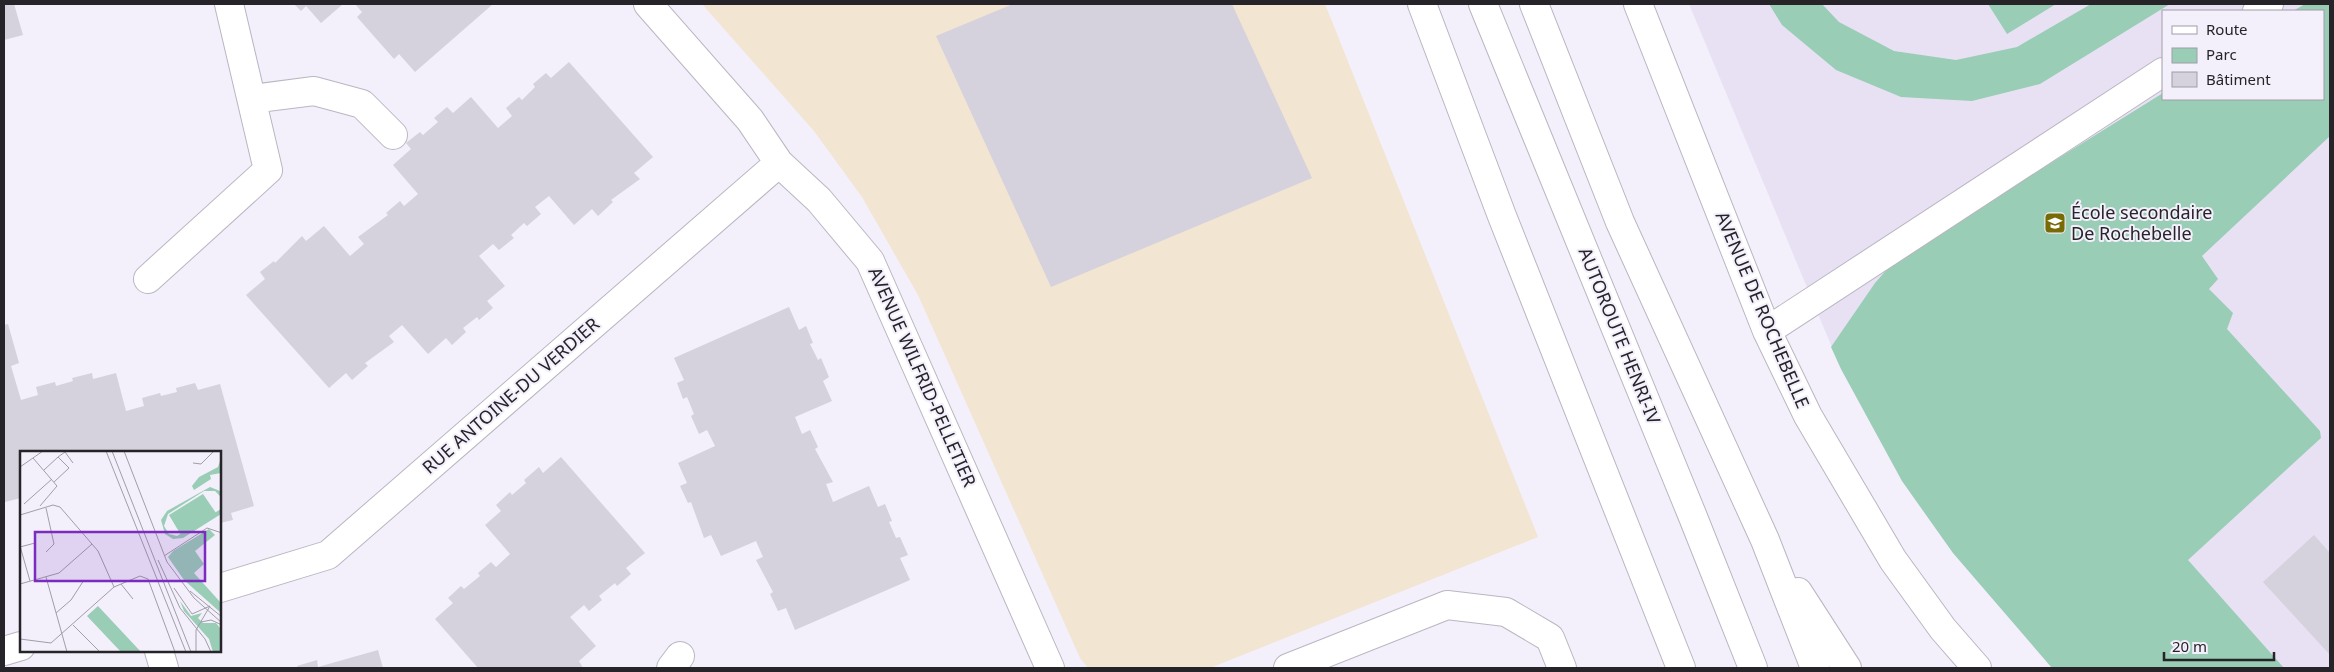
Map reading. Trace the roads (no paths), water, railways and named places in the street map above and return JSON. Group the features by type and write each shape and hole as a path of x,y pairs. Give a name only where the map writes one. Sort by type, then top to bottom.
{"main road":[{"path":"148,278 268,170 229,4"},
{"name":"AVENUE WILFRID-PELLETIER","path":"648,4 750,120 779,163 819,200 870,261 1050,668"},
{"path":"1422,4 1502,216 1682,668"},
{"name":"AUTOROUTE HENRI-IV","path":"1482,4 1753,668"},
{"path":"1534,4 1620,222 1765,540 1815,668"},
{"name":"AVENUE DE ROCHEBELLE","path":"1638,4 1767,331 1808,416 1893,560 1943,629 1977,668"},
{"path":"1767,331 2162,73"},
{"path":"252,98 314,90 362,104 393,135"},
{"name":"RUE ANTOINE-DU VERDIER","path":"221,588 328,555 779,163"},
{"path":"1765,540 1847,668"},
{"path":"1288,668 1447,605 1506,612 1550,638 1562,668"},
{"path":"4,651 20,646"},
{"path":"159,652 164,668"}],"place":[{"name":"École secondaire De Rochebelle","path":"2055,223"}]}
